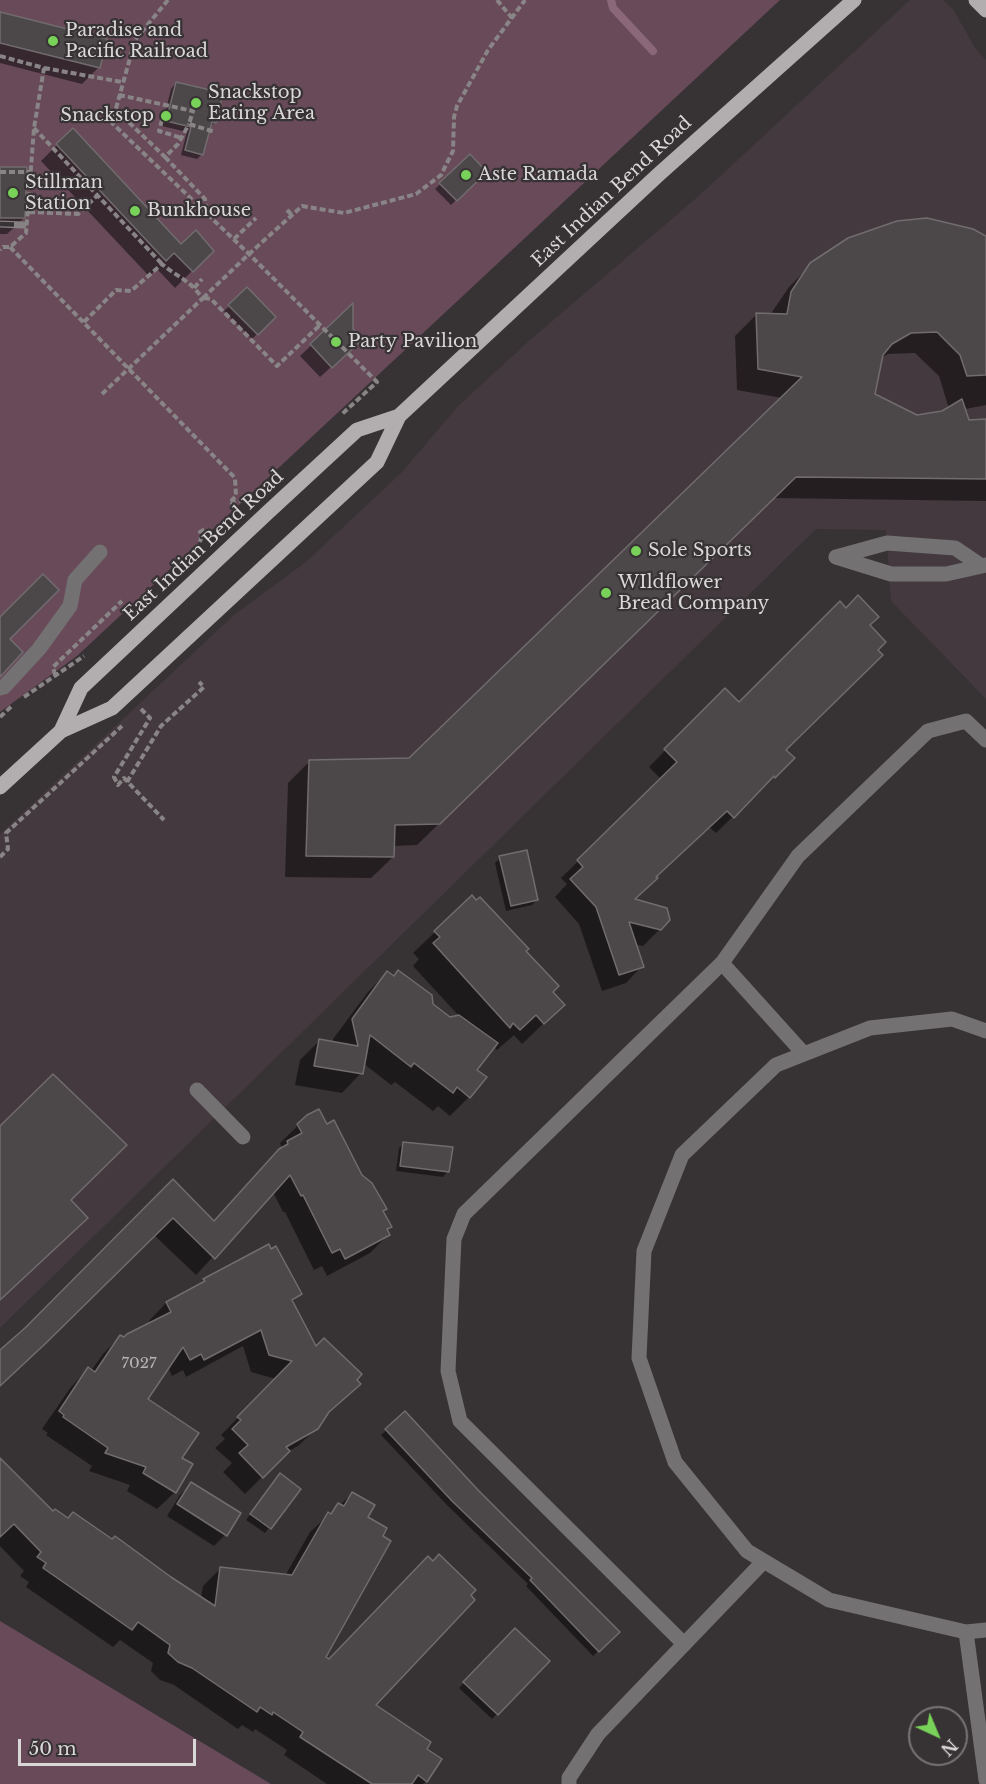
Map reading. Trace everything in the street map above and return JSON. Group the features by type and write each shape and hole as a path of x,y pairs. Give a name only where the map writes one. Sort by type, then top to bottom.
{"main road":[{"name":"East Indian Bend Road","path":"0,788 60,731 112,708 377,462 399,416 658,175 854,0"},
{"path":"976,0 986,10"},
{"name":"East Indian Bend Road","path":"60,731 81,688 266,514 357,430 399,416"}],"lane":[{"path":"887,543 955,548 983,565 946,574 891,574 836,557 887,543"},
{"path":"0,688 4,687 39,649 70,606 75,580 100,552"},
{"path":"684,1644 460,1420 448,1371 454,1239 464,1214 722,963 798,856 928,731 966,721 986,740"},
{"path":"722,963 804,1054"},
{"path":"986,1031 952,1019 870,1028 776,1065 682,1155 644,1251 639,1358 675,1462 747,1551 829,1600 966,1632 986,1630"},
{"path":"197,1090 243,1137"},
{"path":"569,1784 569,1778 598,1734 764,1561"},
{"path":"966,1632 986,1780"}],"path":[{"path":"168,0 135,40 112,123 234,239 377,382 335,421"},
{"path":"497,0 512,18"},
{"path":"102,394 302,206 344,213 416,194 443,177 453,151 454,117 457,106 488,50 525,0"},
{"path":"0,56 44,68 122,82"},
{"path":"0,250 3,247 10,247 26,232 34,128 44,68"},
{"path":"119,95 193,111 182,138 165,157"},
{"path":"116,110 205,199 207,214"},
{"path":"162,120 159,131 182,138"},
{"path":"189,124 215,132"},
{"path":"34,128 100,193 162,264 174,275 186,280 203,298 211,299 278,366 320,325"},
{"path":"0,171 30,172"},
{"path":"29,212 78,214 100,193"},
{"path":"286,210 292,215"},
{"path":"234,239 256,219"},
{"path":"10,247 235,478 236,496 232,500 233,503 251,499 260,491"},
{"path":"84,322 116,290 131,291 162,264"},
{"path":"194,288 202,279"},
{"path":"191,555 199,547 200,532 207,528"},
{"path":"55,675 53,667 122,601"},
{"path":"0,717 16,702 93,650"},
{"path":"127,782 161,726 204,687 199,682"},
{"path":"133,716 141,708 150,718 114,777 118,785 124,778 164,820"},
{"path":"0,857 8,849 6,833 124,724"}],"shaded area":[{"path":"0,0 780,0 77,656 0,712"},
{"path":"910,0 943,0 953,9 975,48 986,60 986,699 891,601 886,530 816,529 0,1328 0,834 234,615 306,562 403,471 458,406 530,340 701,194"},
{"path":"0,1621 271,1784 0,1784"}],"building":[{"name":"Paradise and Pacific Railroad","path":"0,12 107,39 100,68 0,43"},
{"name":"Snackstop Eating Area","path":"176,82 223,93 216,123 212,122 203,155 185,150 191,127 166,121"},
{"name":"Bunkhouse","path":"73,128 181,244 196,230 214,251 193,272 174,253 166,261 56,144"},
{"name":"Aste Ramada","path":"470,154 487,172 457,201 439,183"},
{"name":"Stillman Station","path":"0,167 27,167 25,218 0,218"},
{"path":"927,218 973,229 986,236 986,375 967,376 960,355 937,332 911,333 892,344 883,355 875,394 917,415 942,411 962,399 969,420 986,419 986,479 796,477 440,824 395,825 394,857 306,856 309,760 409,758 802,377 758,369 756,313 787,314 791,292 810,263 848,238 897,221"},
{"path":"247,287 276,317 258,335 228,305"},
{"name":"Party Pavilion","path":"353,303 353,329 363,339 332,368 310,344"},
{"path":"43,574 59,590 10,639 23,652 0,677 0,617"},
{"path":"858,595 879,617 870,625 886,642 878,650 883,655 786,750 795,758 775,778 774,776 734,818 727,811 635,899 667,908 670,920 661,930 629,922 644,967 619,975 596,907 570,879 583,867 577,860 677,762 664,749 725,688 739,702 840,601 846,608"},
{"path":"527,850 538,900 511,906 499,856"},
{"path":"472,895 476,900 480,897 529,949 526,951 559,986 553,992 565,1005 544,1024 536,1015 520,1030 513,1023 510,1028 433,943 440,937 434,931"},
{"path":"398,970 432,995 433,1004 450,1017 459,1015 498,1043 477,1070 487,1077 470,1098 457,1087 453,1093 414,1063 411,1067 370,1035 363,1074 314,1066 319,1039 358,1046 352,1019 387,971 394,976"},
{"path":"53,1074 127,1145 71,1200 88,1218 0,1300 0,1126"},
{"path":"319,1109 327,1124 334,1120 362,1175 372,1183 387,1209 383,1211 392,1227 387,1229 390,1235 345,1259 340,1249 332,1253 303,1195 301,1196 290,1175 215,1259 173,1218 0,1386 0,1350 25,1328 173,1179 214,1221 279,1149 288,1144 287,1141 302,1133 297,1124 307,1115"},
{"path":"403,1142 453,1147 449,1172 400,1166"},
{"path":"269,1244 271,1249 276,1246 302,1294 292,1300 316,1346 324,1338 362,1374 357,1380 361,1384 329,1412 318,1429 286,1447 290,1451 263,1478 239,1453 248,1445 232,1429 241,1420 237,1417 292,1361 269,1355 261,1330 204,1360 201,1354 190,1360 183,1347 148,1399 199,1433 182,1458 193,1464 176,1493 143,1473 146,1467 105,1453 108,1448 63,1417 64,1415 59,1411 88,1367 95,1372 120,1335 124,1337 171,1312 166,1302 205,1281 203,1279"},
{"path":"405,1411 478,1490 620,1632 599,1652 530,1580 532,1578 452,1501 385,1429"},
{"path":"0,1458 53,1511 55,1509 68,1518 73,1512 112,1539 115,1536 215,1606 220,1567 292,1575 328,1512 331,1514 338,1503 344,1506 352,1492 375,1505 368,1517 387,1528 383,1536 391,1541 326,1657 329,1659 428,1556 433,1561 439,1554 476,1590 471,1595 475,1600 376,1705 431,1742 427,1749 442,1759 427,1782 418,1775 412,1784 372,1784 300,1737 303,1732 273,1712 272,1715 260,1707 257,1712 192,1668 178,1662 168,1653 170,1645 138,1622 132,1630 43,1568 46,1563 37,1557 41,1552 14,1524 0,1537"},
{"path":"280,1473 301,1489 271,1529 250,1514"},
{"path":"191,1482 241,1513 227,1536 177,1504"},
{"path":"515,1628 550,1661 498,1715 463,1682"}],"waterway":[{"path":"611,0 613,8 653,51"}],"railway":[{"path":"0,224 23,225"}],"place":[{"name":"Paradise and Pacific Railroad","path":"53,41"},
{"name":"Snackstop Eating Area","path":"196,103"},
{"name":"Snackstop","path":"166,116"},
{"name":"Aste Ramada","path":"466,175"},
{"name":"Stillman Station","path":"13,193"},
{"name":"Bunkhouse","path":"135,211"},
{"name":"Party Pavilion","path":"336,342"},
{"name":"Sole Sports","path":"636,551"},
{"name":"WIldflower Bread Company","path":"606,593"}]}
